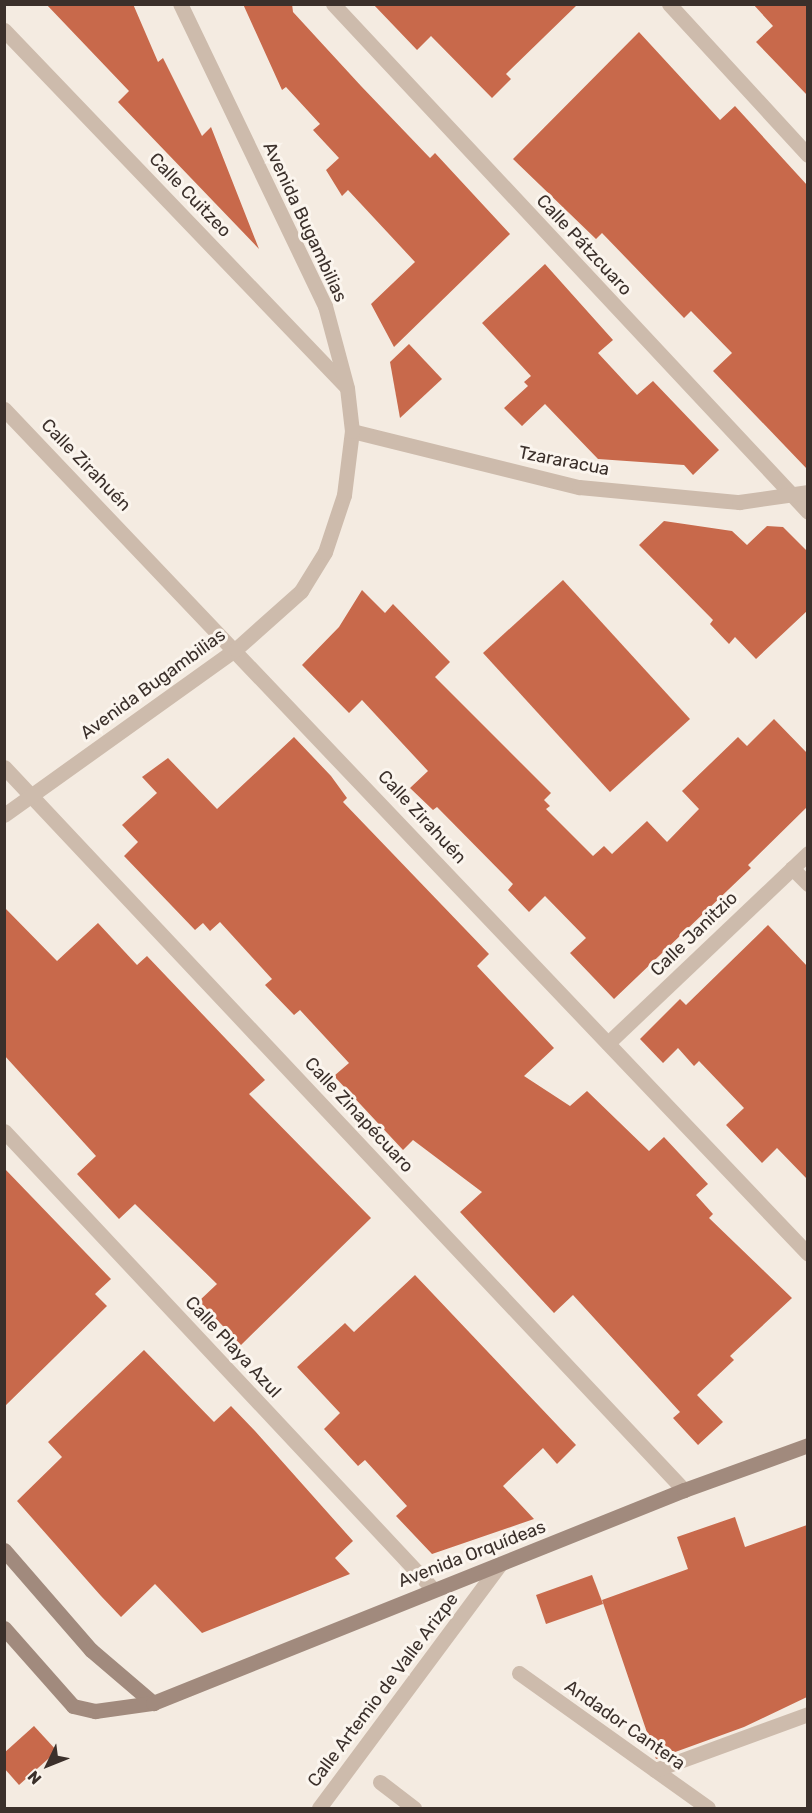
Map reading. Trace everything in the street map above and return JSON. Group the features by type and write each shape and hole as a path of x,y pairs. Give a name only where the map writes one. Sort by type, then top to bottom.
{"street":[{"name":"Avenida Bugambilias","path":"4,814 237,649 301,591 325,552 344,495 352,432 347,388 325,306 180,4"},
{"name":"Calle Pátzcuaro","path":"333,4 807,512"},
{"path":"669,4 807,155"},
{"name":"Calle Cuitzeo","path":"4,30 347,388"},
{"name":"Calle Zirahuén","path":"4,409 237,649 807,1254"},
{"name":"Tzararacua","path":"352,432 579,487 739,501 792,496 807,492"},
{"name":"Calle Zinapécuaro","path":"4,767 684,1490"},
{"name":"Calle Janitzio","path":"608,1042 807,853"},
{"path":"792,868 807,884"},
{"name":"Calle Playa Azul","path":"4,1131 433,1589"},
{"name":"Avenida Orquídeas","path":"4,1628 73,1706 95,1711 153,1703 433,1589 500,1566 684,1490 807,1445"},
{"path":"4,1550 91,1650 153,1703"},
{"name":"Calle Artemio de Valle Arizpe","path":"319,1809 500,1566"},
{"name":"Andador Cantera","path":"519,1673 708,1809"},
{"path":"656,1770 807,1714"},
{"path":"380,1782 414,1809"}],"building":[{"path":"46,4 133,4 158,62 163,58 202,136 211,127 259,249 118,102 129,91"},
{"path":"243,4 292,4 293,12 361,86 430,158 435,153 510,234 394,347 371,304 415,262 348,190 342,196 326,170 339,158 313,130 320,124 286,87 282,90"},
{"path":"373,4 578,4 506,74 511,79 492,98 431,36 417,50"},
{"path":"753,4 807,4 807,95 756,42 773,26"},
{"path":"639,32 720,120 735,106 807,185 807,469 713,371 732,353 691,311 684,318 602,233 596,239 513,159"},
{"path":"545,264 613,340 598,353 637,395 653,381 719,450 693,475 684,465 598,459 545,404 522,426 504,408 528,386 524,382 531,376 482,323"},
{"path":"409,344 442,379 400,418 390,362"},
{"path":"664,521 732,531 747,545 767,526 783,527 807,551 807,611 756,659 735,637 729,644 710,624 713,620 639,545"},
{"path":"563,580 690,719 610,792 483,653"},
{"path":"362,590 385,613 393,604 450,662 435,677 551,793 544,800 550,806 546,809 593,856 604,846 612,854 647,821 667,842 699,809 682,791 738,737 747,746 774,719 807,753 807,807 748,865 751,868 614,999 570,953 586,938 545,896 529,912 508,890 513,884 437,807 433,810 410,788 428,771 362,700 349,713 302,665 339,627"},
{"path":"294,737 331,776 347,798 343,802 489,954 477,966 554,1048 524,1076 570,1106 587,1091 649,1151 664,1137 708,1184 696,1195 713,1214 709,1218 792,1298 730,1356 734,1360 697,1395 723,1422 698,1445 673,1418 680,1412 573,1295 554,1313 460,1212 482,1192 413,1140 403,1150 334,1076 349,1063 300,1010 294,1015 265,985 272,979 220,922 210,931 203,923 195,930 124,856 138,842 122,825 157,793 142,777 168,758 217,809"},
{"path":"4,907 57,961 98,923 137,965 147,956 265,1080 249,1094 371,1218 241,1345 199,1301 217,1284 135,1204 119,1219 77,1174 96,1156 4,1055"},
{"path":"768,925 807,966 807,1179 777,1148 762,1163 726,1125 744,1108 699,1061 694,1066 678,1048 663,1063 640,1039 680,999 686,1005"},
{"path":"4,1168 111,1279 95,1294 107,1306 4,1407"},
{"path":"415,1275 576,1445 557,1464 543,1448 503,1486 534,1519 432,1554 396,1516 407,1506 365,1460 358,1466 324,1429 340,1413 297,1367 345,1323 354,1332"},
{"path":"144,1350 214,1422 231,1406 255,1431 353,1541 335,1558 350,1574 202,1633 155,1584 121,1617 101,1596 17,1501 62,1457 48,1442"},
{"path":"735,1517 745,1547 807,1525 807,1697 744,1727 656,1759 602,1600 688,1569 677,1537"},
{"path":"592,1575 603,1604 546,1624 536,1595"},
{"path":"34,1726 57,1751 19,1785 4,1768 4,1753"}]}
